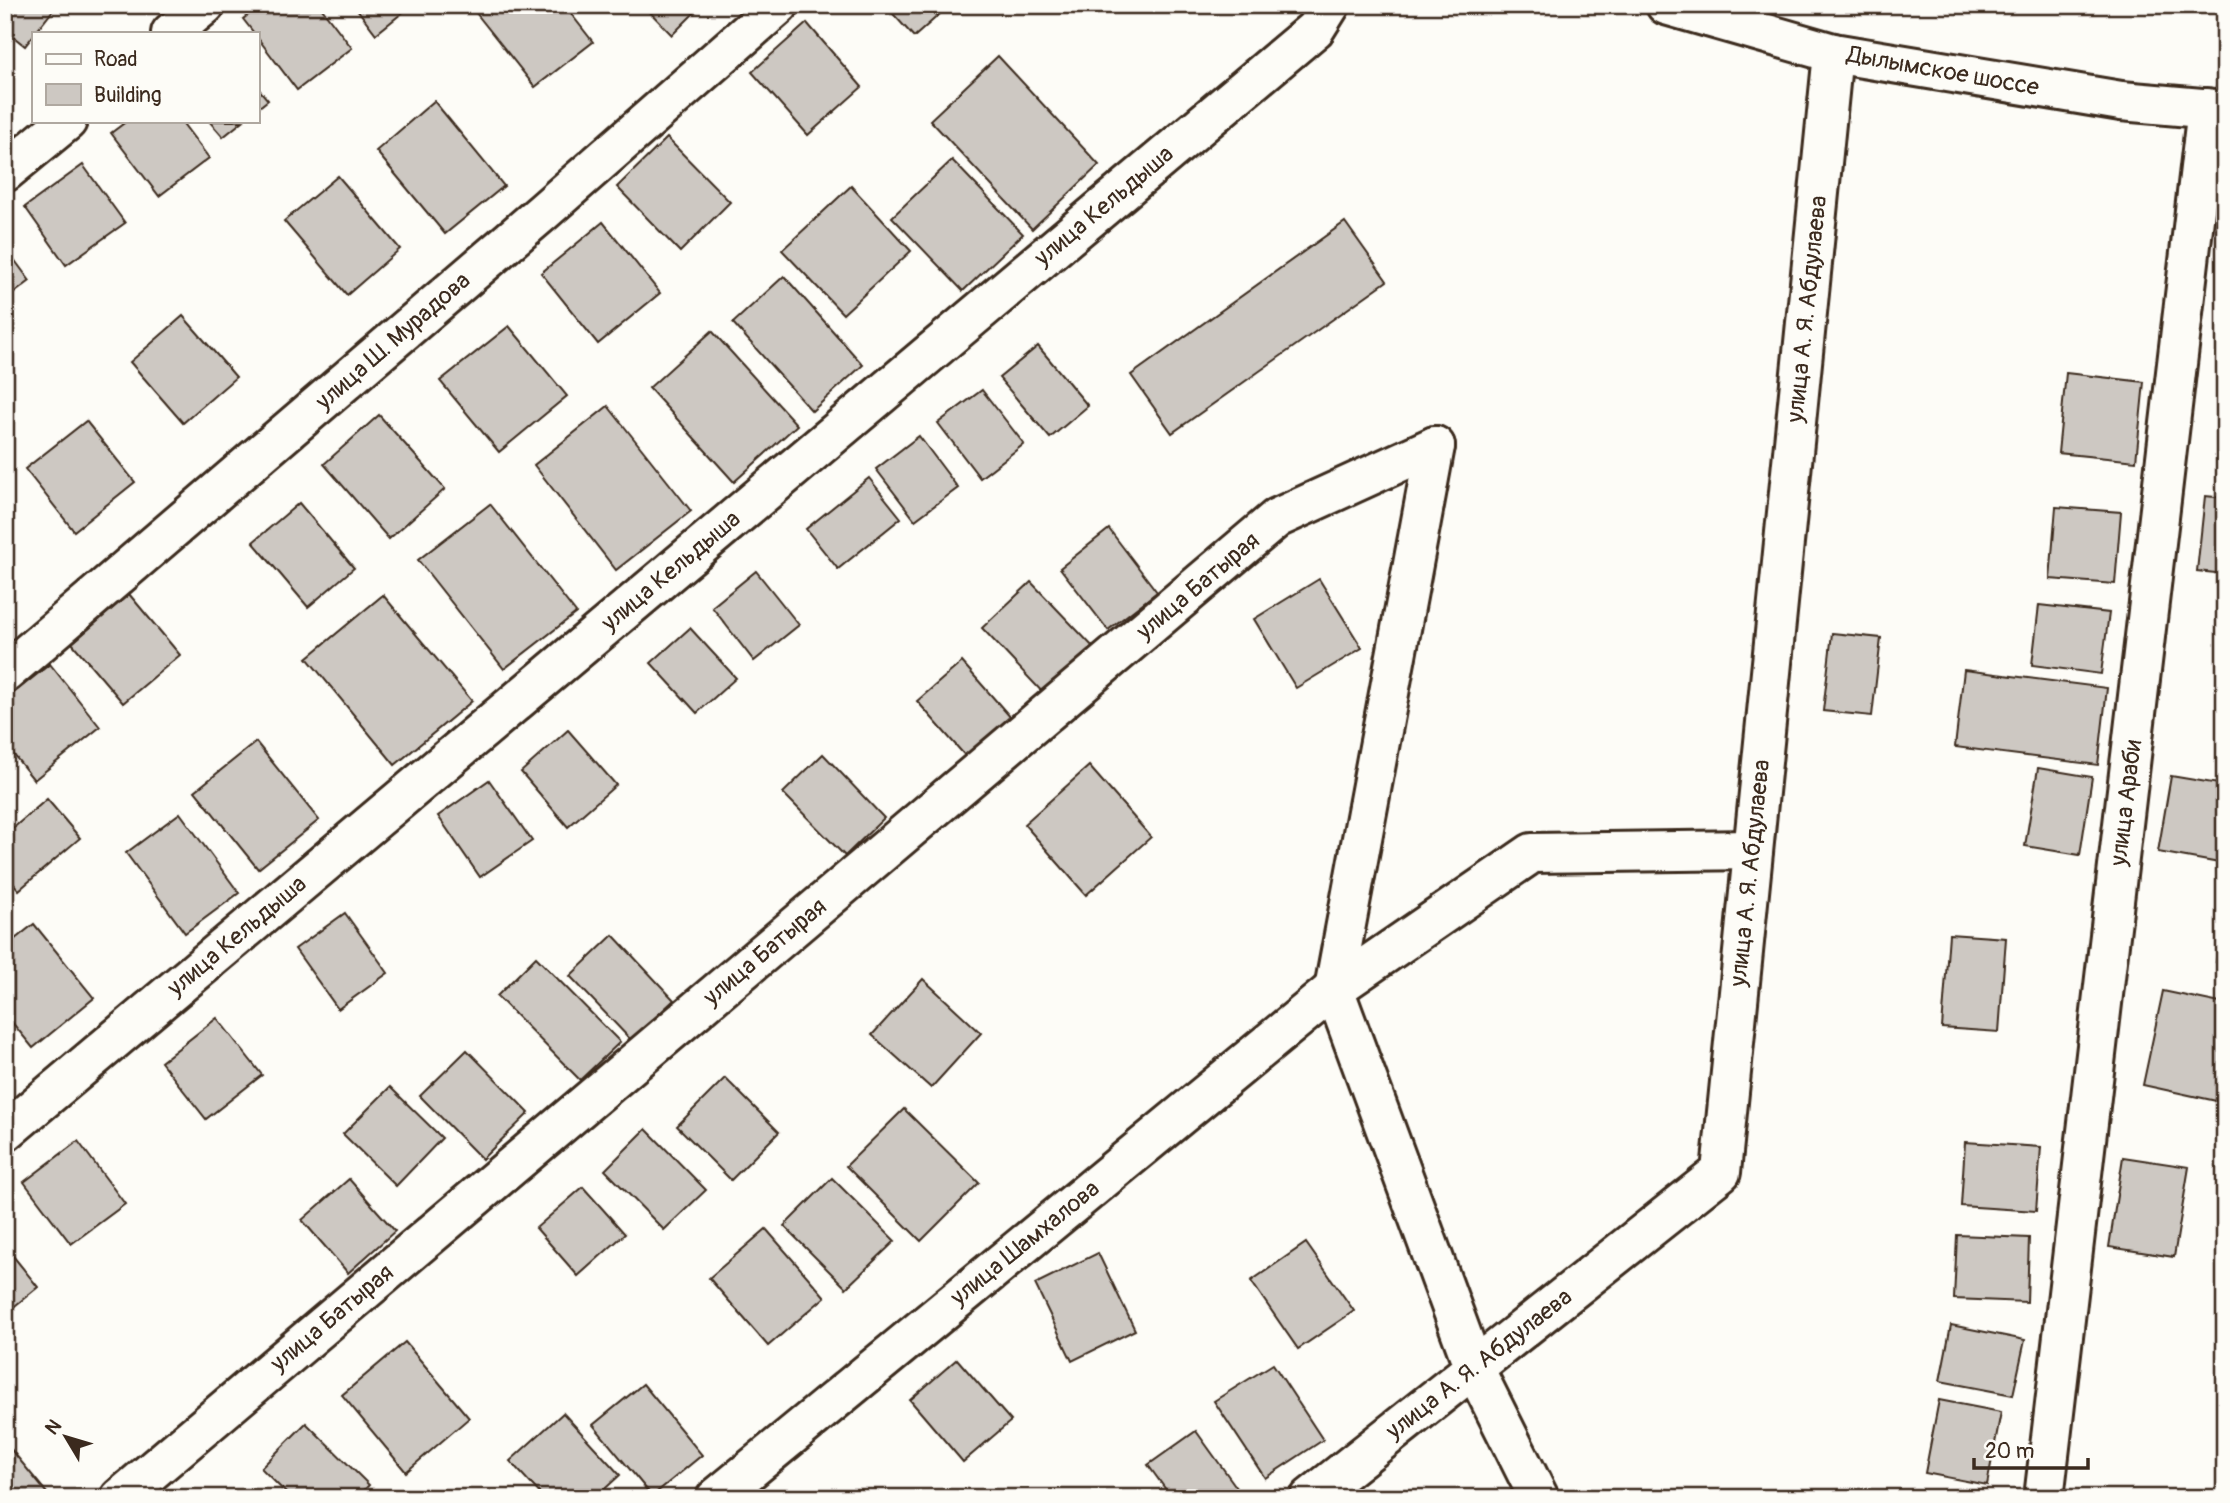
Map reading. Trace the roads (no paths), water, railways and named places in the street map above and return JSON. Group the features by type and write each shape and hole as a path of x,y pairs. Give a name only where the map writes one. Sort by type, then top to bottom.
{"street":[{"path":"172,32 205,5"},
{"name":"улица Ш. Мурадова","path":"5,673 522,230 779,5"},
{"name":"улица Кельдыша","path":"5,1132 1315,29 1330,5"},
{"name":"Дылымское шоссе","path":"1666,5 1833,53 2121,101 2216,109"},
{"name":"улица А. Я. Абдулаева","path":"1310,1498 1721,1171 1833,53"},
{"name":"улица Араби","path":"2044,1498 2216,109"},
{"path":"5,172 66,122"},
{"name":"улица Батырая","path":"120,1498 1277,518 1435,446 1334,989"},
{"name":"улица Шамхалова","path":"716,1498 1334,989 1532,853 1753,850"},
{"path":"1334,989 1474,1367 1539,1498"}]}
